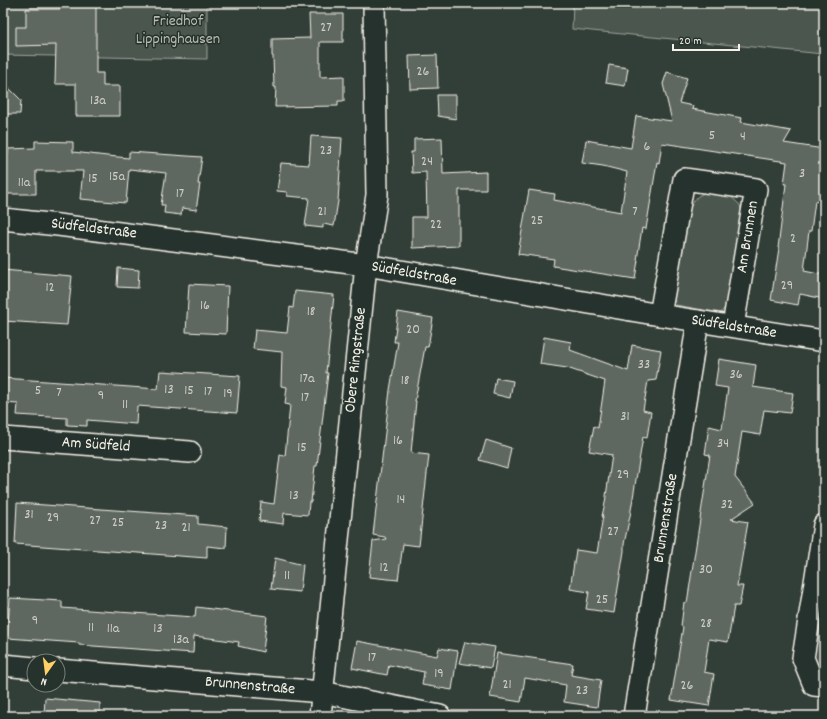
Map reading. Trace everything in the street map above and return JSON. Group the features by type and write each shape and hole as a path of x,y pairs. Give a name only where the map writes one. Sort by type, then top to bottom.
{"street":[{"name":"Obere Ringstraße","path":"320,716 366,265 377,195 374,3"},
{"name":"Am Brunnen","path":"660,315 684,179 756,189 734,326"},
{"name":"Südfeldstraße","path":"3,219 58,224 366,265 824,341"},
{"name":"Brunnenstraße","path":"634,716 698,321"},
{"name":"Am Südfeld","path":"3,438 190,452"},
{"path":"824,525 803,658 814,685 824,686"},
{"path":"3,665 26,667"},
{"name":"Brunnenstraße","path":"66,671 322,692 440,716"}],"shaded area":[{"path":"824,598 824,673 818,669 815,663 815,657"}],"green space":[{"name":"Friedhof Lippinghausen","path":"3,3 207,3 207,59 3,55"},
{"path":"573,3 824,3 823,54 572,29"},
{"path":"710,191 727,193 740,205 742,215 726,306 721,313 676,305 674,299 690,208 698,196"}],"building":[{"path":"60,3 96,3 96,73 103,73 103,86 120,86 120,116 76,116 76,84 55,84 56,45 16,46 16,27 26,27 26,9 60,9"},
{"path":"309,14 343,14 343,42 320,42 320,77 344,76 344,101 338,101 338,106 275,107 276,87 274,87 272,39 310,38"},
{"path":"437,55 438,88 410,89 409,56"},
{"path":"609,65 628,68 625,86 606,83"},
{"path":"667,72 687,78 679,103 693,106 692,109 742,118 741,122 791,131 784,143 824,149 824,203 815,201 811,231 809,231 804,271 824,275 824,299 800,294 798,305 771,300 779,248 787,162 662,143 659,163 657,162 646,229 642,228 635,279 553,266 554,259 518,254 529,190 555,194 554,200 621,212 627,172 582,163 586,140 631,148 636,116 672,121 663,84"},
{"path":"3,82 21,100 20,114 3,114"},
{"path":"437,95 456,95 456,119 438,116"},
{"path":"311,136 342,138 338,201 334,226 323,224 323,228 305,226 309,198 287,196 287,192 277,191 281,163 309,165"},
{"path":"442,138 443,174 486,172 486,190 459,190 459,246 412,248 412,217 427,217 426,172 412,173 411,152 414,152 414,139"},
{"path":"35,141 73,142 73,152 107,156 129,158 129,152 202,157 196,210 182,208 181,215 164,213 165,205 161,205 166,173 129,169 126,203 80,199 83,171 36,171 36,194 3,194 3,154 8,154 8,149 35,148"},
{"path":"118,268 139,270 138,288 117,287"},
{"path":"3,270 72,276 67,325 3,321"},
{"path":"189,284 228,286 226,334 186,332"},
{"path":"295,291 334,295 326,373 328,373 317,466 315,466 311,502 309,502 308,515 284,513 283,524 259,521 261,502 274,504 280,455 285,456 290,405 285,404 287,387 281,386 282,352 253,349 255,330 287,333 290,307 293,308"},
{"path":"398,312 433,318 428,347 425,347 415,401 411,453 429,455 419,546 403,544 398,580 369,577 373,541 386,539 385,537 373,535 390,390 398,342 394,342"},
{"path":"544,337 571,342 570,350 628,371 632,345 661,350 656,380 648,381 643,410 651,412 647,438 643,437 624,544 614,613 586,609 589,592 570,589 576,550 597,553 612,455 589,451 594,426 598,428 605,381 567,368 540,364"},
{"path":"719,359 756,365 753,387 793,393 790,413 764,410 760,435 742,432 735,477 755,503 731,519 748,522 737,586 743,586 739,606 734,606 728,642 709,639 704,672 714,674 709,706 671,700 683,627 681,626 684,602 687,603 710,455 705,454 709,426 722,429 728,388 715,386"},
{"path":"160,371 240,376 237,413 137,406 136,424 87,420 87,426 67,425 67,418 17,415 18,404 3,403 3,378 158,389"},
{"path":"496,378 513,381 510,398 493,394"},
{"path":"486,440 511,448 507,468 480,460"},
{"path":"17,503 198,516 198,524 227,527 226,548 207,546 207,558 15,544"},
{"path":"275,558 303,565 300,592 271,589"},
{"path":"10,598 62,601 62,608 102,611 195,617 196,607 267,616 263,652 238,646 239,642 194,636 193,653 7,638"},
{"path":"357,641 437,656 439,648 458,651 452,690 422,685 424,672 389,665 387,675 352,668"},
{"path":"465,642 495,647 491,668 459,663"},
{"path":"497,653 573,664 571,675 601,680 597,707 564,702 566,685 525,678 521,702 490,697"},
{"path":"45,698 100,703 100,716 44,716"}]}
